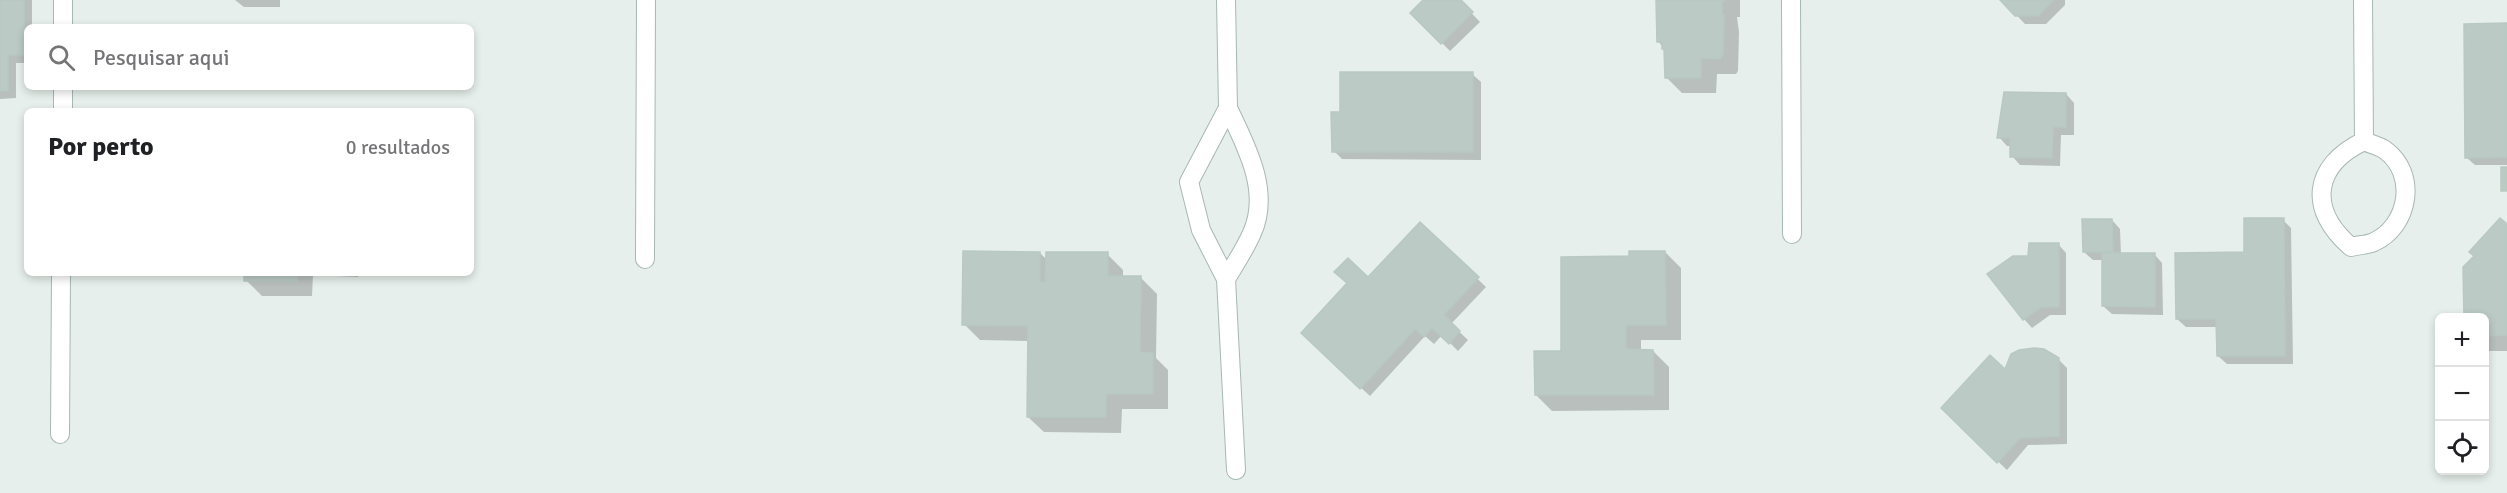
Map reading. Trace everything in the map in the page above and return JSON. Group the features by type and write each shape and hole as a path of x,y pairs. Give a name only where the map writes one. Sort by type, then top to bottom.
{"street":[{"path":"63,0 63,24"},
{"path":"645,259 646,0"},
{"path":"1226,0 1228,108 1254,161 1258,203 1253,232 1226,279"},
{"path":"1791,0 1792,234"},
{"path":"2363,0 2364,141"},
{"path":"63,90 63,108"},
{"path":"1228,108 1189,182 1202,230 1226,279 1236,470"},
{"path":"2364,141 2385,150 2400,166 2407,188 2403,211 2392,230 2373,243 2351,247 2334,232 2324,212 2321,190 2329,168 2344,151 2364,141"},
{"path":"60,434 62,276"}],"building":[{"path":"0,0 24,0 24,55 8,55 8,90 0,91"},
{"path":"1423,0 1461,0 1473,12 1441,44 1410,13"},
{"path":"1656,0 1725,0 1722,2 1723,54 1720,59 1701,58 1701,78 1665,78 1664,49 1662,49 1662,42 1657,42"},
{"path":"2000,0 2053,0 2038,16 2015,16"},
{"path":"2507,23 2507,157 2465,158 2464,24"},
{"path":"1340,72 1473,72 1473,152 1332,152 1331,112 1340,112"},
{"path":"2004,92 2066,93 2066,127 2053,127 2052,158 2010,157 2010,138 1997,138"},
{"path":"2501,167 2507,167 2507,191 2501,191"},
{"path":"2244,218 2284,218 2285,356 2217,356 2216,319 2176,319 2175,253 2244,252"},
{"path":"2500,218 2507,224 2507,335 2489,336 2489,313 2464,313 2463,267 2474,256 2469,252"},
{"path":"2082,219 2112,219 2113,252 2083,252"},
{"path":"1420,222 1479,277 1444,315 1460,331 1449,344 1432,328 1424,337 1415,329 1360,389 1301,333 1347,283 1334,272 1348,258 1368,277"},
{"path":"2029,243 2059,243 2059,307 2041,307 2023,320 1987,274 2013,256 2028,256"},
{"path":"963,251 1040,252 1040,282 1045,282 1046,252 1108,252 1108,276 1141,276 1140,352 1153,353 1153,394 1106,394 1106,417 1027,417 1028,326 962,325"},
{"path":"1629,251 1665,251 1666,325 1626,325 1626,349 1653,350 1654,395 1535,395 1534,351 1561,351 1561,257 1629,256"},
{"path":"2102,253 2155,253 2155,307 2102,306"},
{"path":"244,276 297,276 297,281 244,281"},
{"path":"2044,349 2059,358 2059,436 2020,438 1997,463 1941,408 1990,355 2005,369 2011,354 2019,350"}]}
